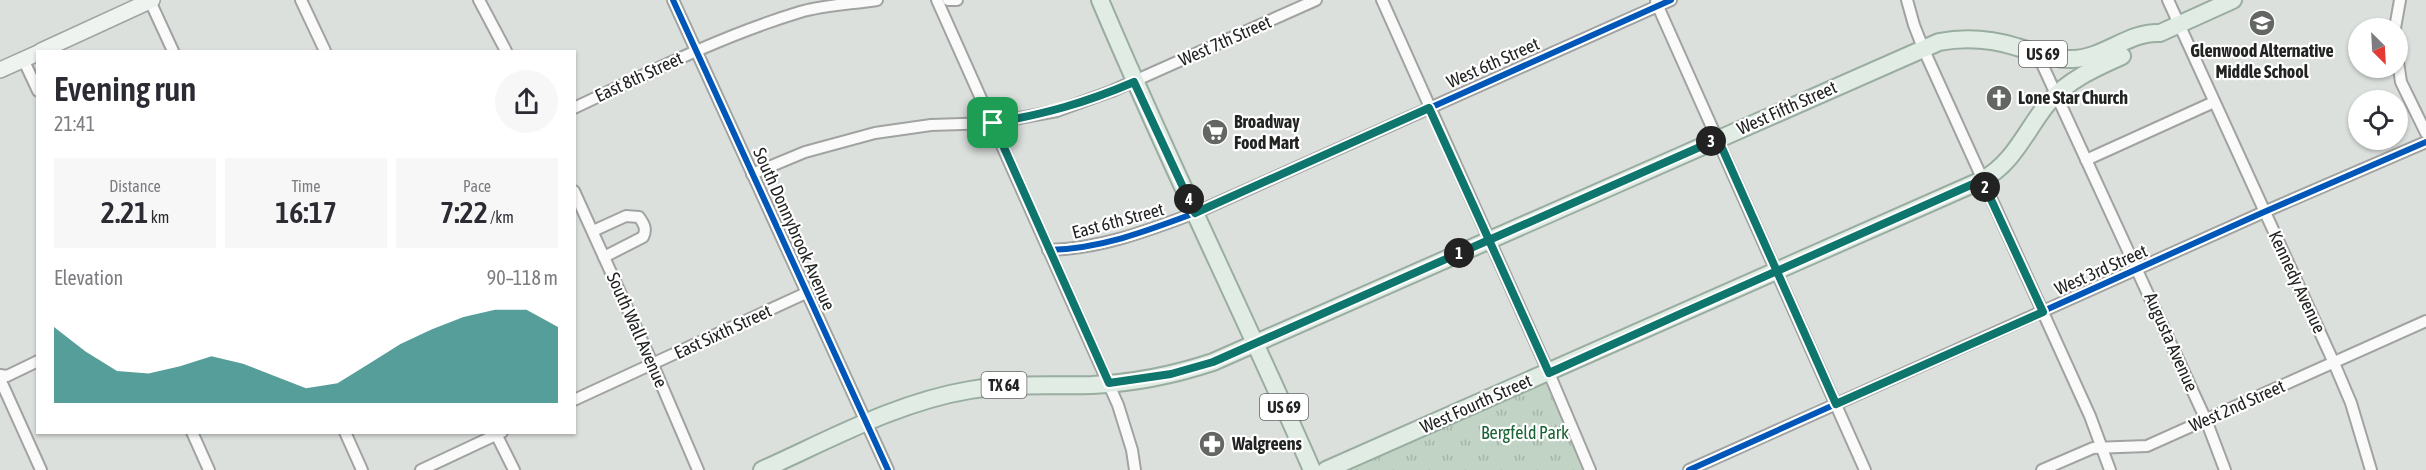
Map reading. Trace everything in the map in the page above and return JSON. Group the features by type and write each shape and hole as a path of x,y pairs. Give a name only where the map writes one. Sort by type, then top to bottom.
{"main road":[{"path":"43,50 151,0"},
{"name":"US 69","path":"1100,0 1134,82 1257,343 1312,470"},
{"name":"US 69","path":"2056,94 2082,75 2153,41 2160,33 2233,0"},
{"name":"US 69","path":"1923,48 1949,40 1975,39 2003,43 2063,59 2080,58 2099,54 2148,32 2160,33"},
{"name":"West Fifth Street","path":"1257,343 1923,48"},
{"path":"0,70 36,53"},
{"name":"West Fourth Street","path":"1326,470 1982,180 2011,156 2056,94"},
{"name":"TX 64","path":"762,470 866,423 927,400 968,390 1023,384 1109,383 1152,378 1190,369 1257,343"}],"street":[{"path":"151,0 173,50"},
{"path":"301,0 324,50"},
{"name":"South Donnybrook Avenue","path":"673,0 888,470"},
{"name":"East 8th Street","path":"576,107 696,50 802,12 877,0"},
{"path":"937,0 1109,383 1126,429 1135,470"},
{"path":"948,0 957,0"},
{"name":"West 7th Street","path":"752,174 804,152 876,133 931,125 993,123 1057,111 1134,82 1316,0"},
{"path":"1382,0 1590,470"},
{"name":"West 6th Street","path":"1195,213 1656,3 1671,0"},
{"path":"1908,0 1923,48 2103,447 2110,470"},
{"name":"Kennedy Avenue","path":"2168,0 2334,363 2351,403 2371,470"},
{"path":"2397,18 2400,0"},
{"path":"482,1 506,50"},
{"path":"1656,3 1864,470"},
{"name":"Augusta Avenue","path":"2037,53 2206,420 2225,470"},
{"path":"23,59 36,87"},
{"path":"2400,78 2426,133"},
{"path":"2086,160 2214,102"},
{"name":"West 3rd Street","path":"1689,470 2264,212 2426,142"},
{"name":"South Wall Avenue","path":"576,195 653,364 698,470"},
{"name":"East 6th Street","path":"1048,250 1073,250 1113,241 1195,213"},
{"path":"592,231 626,216 639,217 644,224 643,237 604,256"},
{"name":"East Sixth Street","path":"576,399 806,294"},
{"name":"West 2nd Street","path":"2042,470 2087,450 2103,447 2147,446 2426,321"},
{"path":"36,362 0,377 41,470"},
{"path":"193,434 209,470"},
{"path":"346,434 362,470"},
{"path":"421,470 496,434"},
{"path":"498,434 514,470"}],"green space":[{"name":"Bergfeld Park","path":"1545,382 1583,470 1347,470"}],"cycle path":[{"path":"673,0 888,470"},
{"path":"1048,250 1105,243 1195,213 1671,0"},
{"path":"1689,470 2264,212 2426,142"}],"place":[{"name":"Glenwood Alternative Middle School","path":"2262,23"},
{"name":"Lone Star Church","path":"1999,98"},
{"name":"Broadway Food Mart","path":"1215,132"},
{"name":"Walgreens","path":"1212,444"}],"route":[{"path":"993,123 1057,111 1134,82 1195,213 1429,108 1489,240 1718,139 1777,271 1806,338 1836,404 2043,312 1982,180 1777,271 1549,373 1489,240 1213,362 1171,374 1109,383 993,123"}]}
